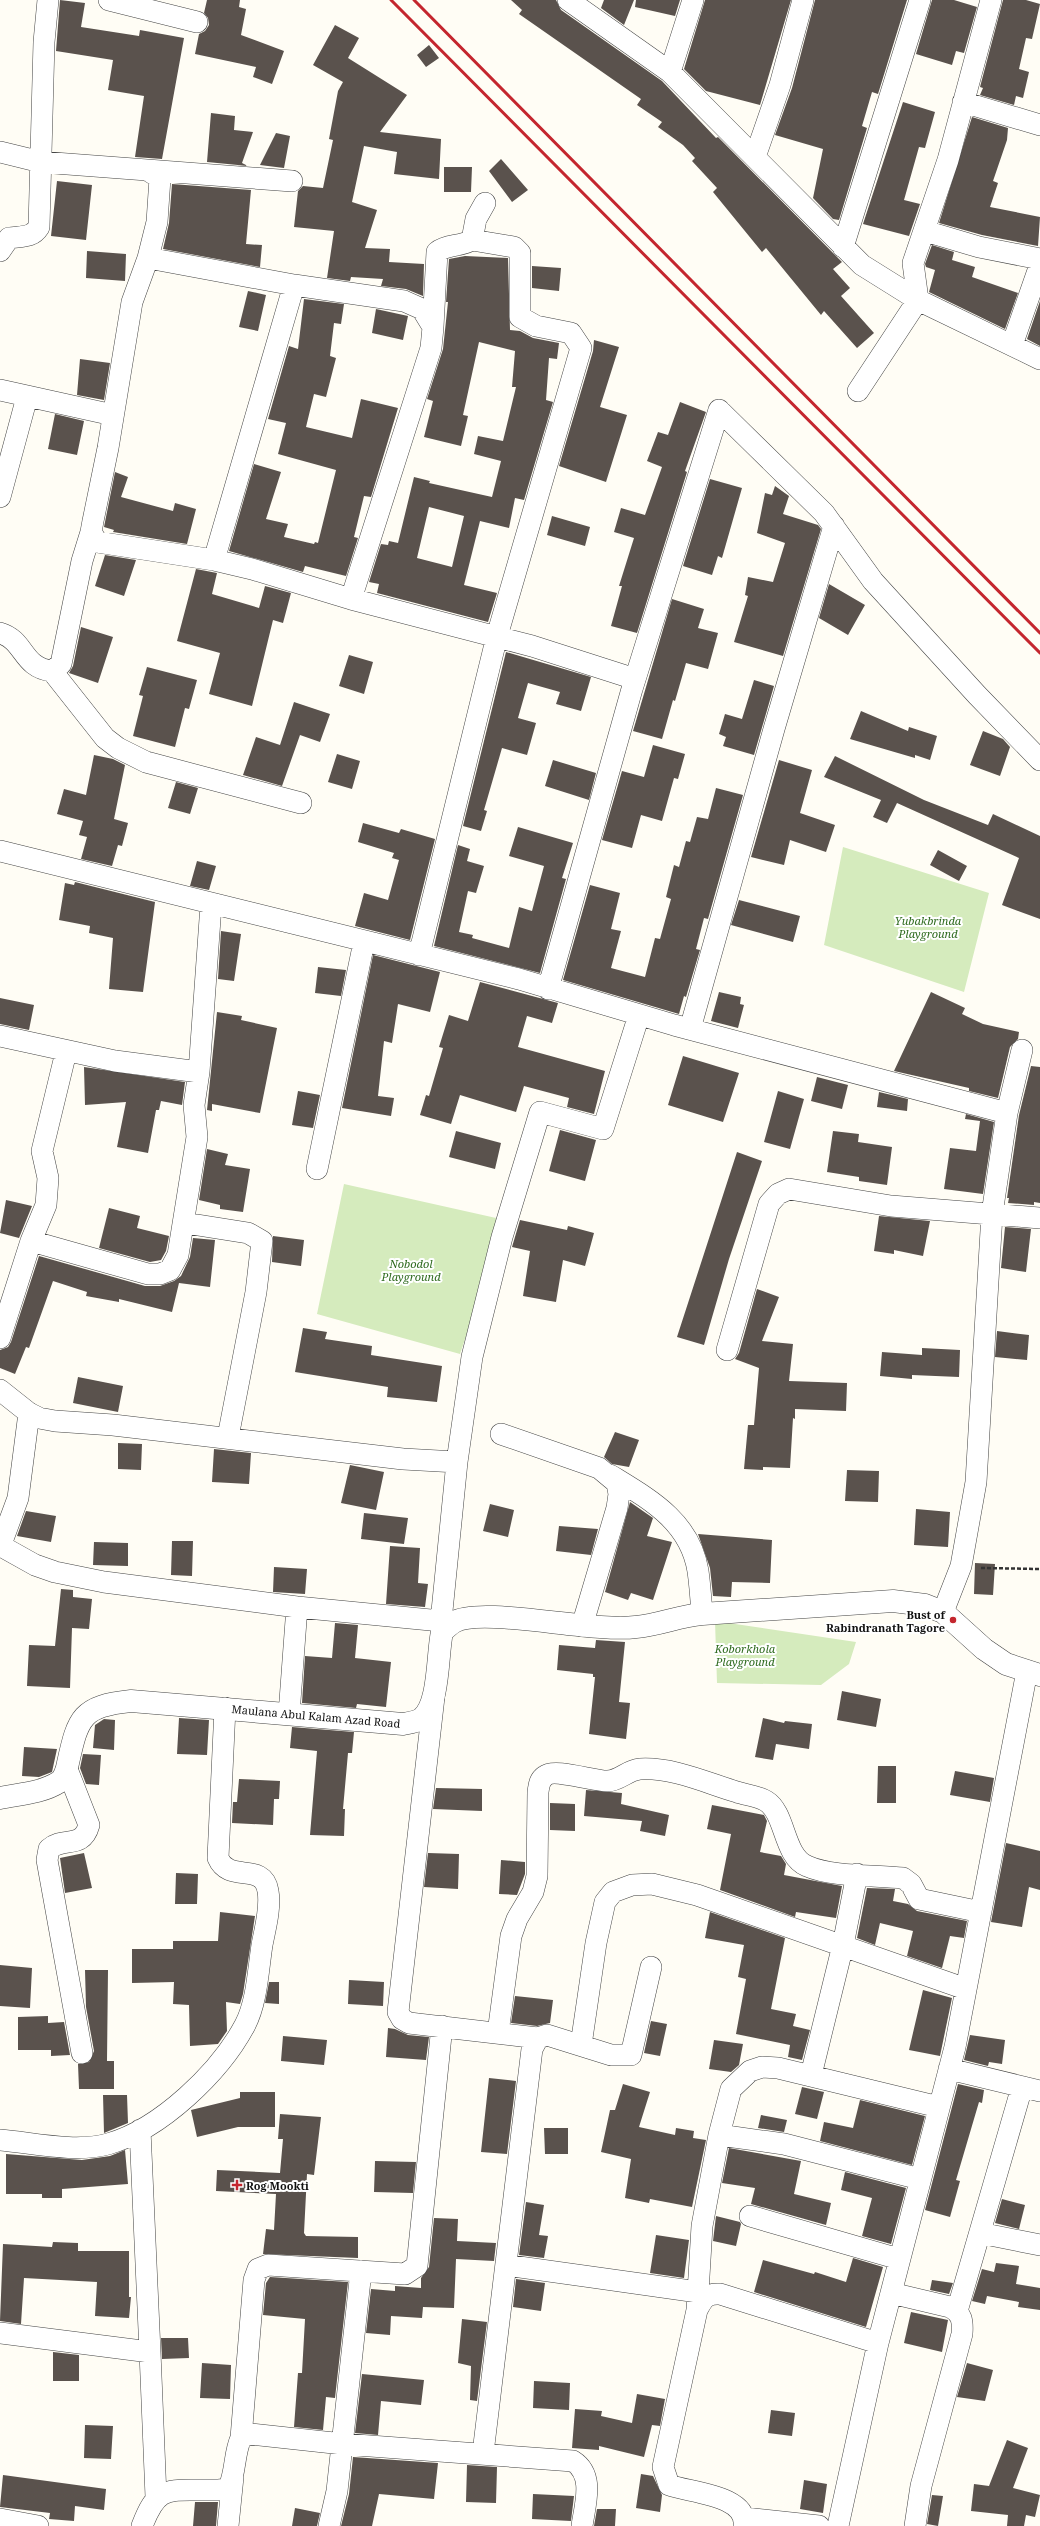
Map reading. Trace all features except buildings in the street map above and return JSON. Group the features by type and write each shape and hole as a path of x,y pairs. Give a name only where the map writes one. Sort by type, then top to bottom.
{"street":[{"path":"0,251 9,238 29,236 35,233 39,227 48,0"},
{"path":"110,0 197,22"},
{"path":"568,0 670,72 862,264 918,300 1040,359"},
{"path":"670,72 692,0"},
{"path":"755,157 780,85 803,0"},
{"path":"843,246 920,0"},
{"path":"858,391 918,300 913,263 948,160 990,0"},
{"path":"963,102 1040,126"},
{"path":"0,152 41,162 292,181"},
{"path":"0,633 9,636 18,644 25,658 42,670 52,671 61,664 82,561 91,532 132,302 148,258 157,222 160,178 147,170"},
{"path":"472,240 476,219 485,203"},
{"path":"925,231 979,247 1040,259"},
{"path":"351,599 431,348 437,252 443,247 464,245 472,240 514,247 520,253 520,317 536,326 571,333 581,348 497,636 419,955"},
{"path":"148,258 294,285 404,301 422,309 433,326"},
{"path":"1012,345 1040,265"},
{"path":"214,560 294,285"},
{"path":"0,390 112,415"},
{"path":"0,497 27,397"},
{"path":"548,988 635,679 719,410 810,499 834,526 873,581 1040,760"},
{"path":"690,1029 774,729 834,526"},
{"path":"91,532 97,542 105,545 214,560 252,569 351,599 497,636 635,679"},
{"path":"52,671 105,738 118,748 146,762 301,803"},
{"path":"0,851 211,905 519,979 639,1015 1007,1113"},
{"path":"31,1241 148,1274 160,1274 170,1270 178,1255 185,1223 197,1137 194,1106 199,1072 211,905"},
{"path":"317,1169 364,942"},
{"path":"441,1626 457,1462 472,1357 502,1237 540,1112 603,1129 639,1015"},
{"path":"0,1036 66,1052 115,1061 199,1072"},
{"path":"943,1612 961,1566 976,1482 992,1214 1007,1113 1022,1050"},
{"path":"0,1338 31,1241 46,1205 48,1178 42,1152 66,1052"},
{"path":"727,1350 769,1204 778,1194 789,1189 891,1206 1040,1218"},
{"path":"185,1223 248,1233 262,1241 256,1292 228,1437"},
{"path":"0,1390 29,1413 39,1418 55,1421 228,1437 403,1459 457,1462"},
{"path":"29,1413 18,1498 0,1546 21,1559 55,1572 104,1582 441,1626 454,1621 484,1616 582,1626 637,1627 682,1616 702,1614 893,1602 925,1604 943,1612 984,1649 1006,1664 1034,1673 981,1912 949,2069 878,2343 838,2526"},
{"path":"501,1434 599,1468 650,1499 667,1513 678,1528 693,1554 698,1570 702,1614"},
{"path":"582,1626 617,1508 619,1494 617,1482 610,1475"},
{"path":"289,1714 297,1607"},
{"name":"Maulana Abul Kalam Azad Road","path":"0,1798 44,1789 60,1781 67,1769 80,1723 90,1711 106,1704 131,1701 403,1724 420,1719 429,1711 434,1692 441,1626"},
{"path":"434,1692 398,2012 402,2019 409,2023 538,2038 547,2035 611,2055 631,2055 651,1967"},
{"path":"0,2140 86,2146 107,2144 140,2130 158,2119 200,2083 222,2060 245,2025 254,1995 268,1909 268,1891 264,1881 258,1875 228,1871 222,1867 218,1858 225,1708"},
{"path":"67,1769 89,1825 86,1835 79,1841 55,1845 49,1849 47,1860 82,2054"},
{"path":"498,2033 511,1936 517,1919 533,1892 537,1876 538,1792 540,1781 546,1775 555,1773 608,1781 621,1778 629,1770 653,1770 698,1780 756,1798 767,1802 776,1814 796,1857 806,1866 827,1871 903,1878 911,1884 919,1899 981,1912"},
{"path":"811,2076 843,1946 857,1874"},
{"path":"581,2045 596,1943 605,1902 613,1892 632,1885 652,1884 673,1887 966,1990"},
{"path":"228,2526 233,2477 241,2438 254,2280 258,2269 268,2265 405,2274 417,2266 442,2026"},
{"path":"483,2453 532,2049 538,2038"},
{"path":"819,2526 744,2522 739,2507 730,2501 669,2485 663,2467 698,2301 702,2226 719,2135 731,2089 750,2071 762,2068 778,2068 939,2107"},
{"path":"915,2526 921,2486 962,2334 963,2322 957,2311 980,2233 1031,2089 949,2069"},
{"path":"140,2130 156,2497 142,2526"},
{"path":"719,2135 784,2144 920,2179"},
{"path":"750,2216 899,2259"},
{"path":"980,2233 1040,2245"},
{"path":"506,2265 698,2301 711,2294 720,2294 878,2343"},
{"path":"329,2526 337,2491 343,2444 361,2271"},
{"path":"891,2293 957,2311"},
{"path":"0,2333 150,2352"},
{"path":"241,2438 250,2434 343,2444 483,2453 573,2461 580,2466 586,2474 587,2485 582,2526"},
{"path":"156,2497 165,2492 174,2490 225,2489 230,2486 233,2477"},
{"path":"2,2522 38,2526"}],"path":[{"path":"961,1566 1040,1569"}],"green space":[{"name":"Yubakbrinda Playground","path":"843,847 989,893 964,992 824,945"},
{"name":"Nobodol Playground","path":"344,1184 505,1220 460,1354 317,1314"},
{"name":"Koborkhola Playground","path":"715,1621 856,1642 849,1664 821,1685 717,1683"}],"railway":[{"path":"391,0 1040,653"},
{"path":"414,0 1040,633"}],"place":[{"name":"Bust of Rabindranath Tagore","path":"953,1620"},
{"name":"Rog Mookti","path":"237,2185"}]}
